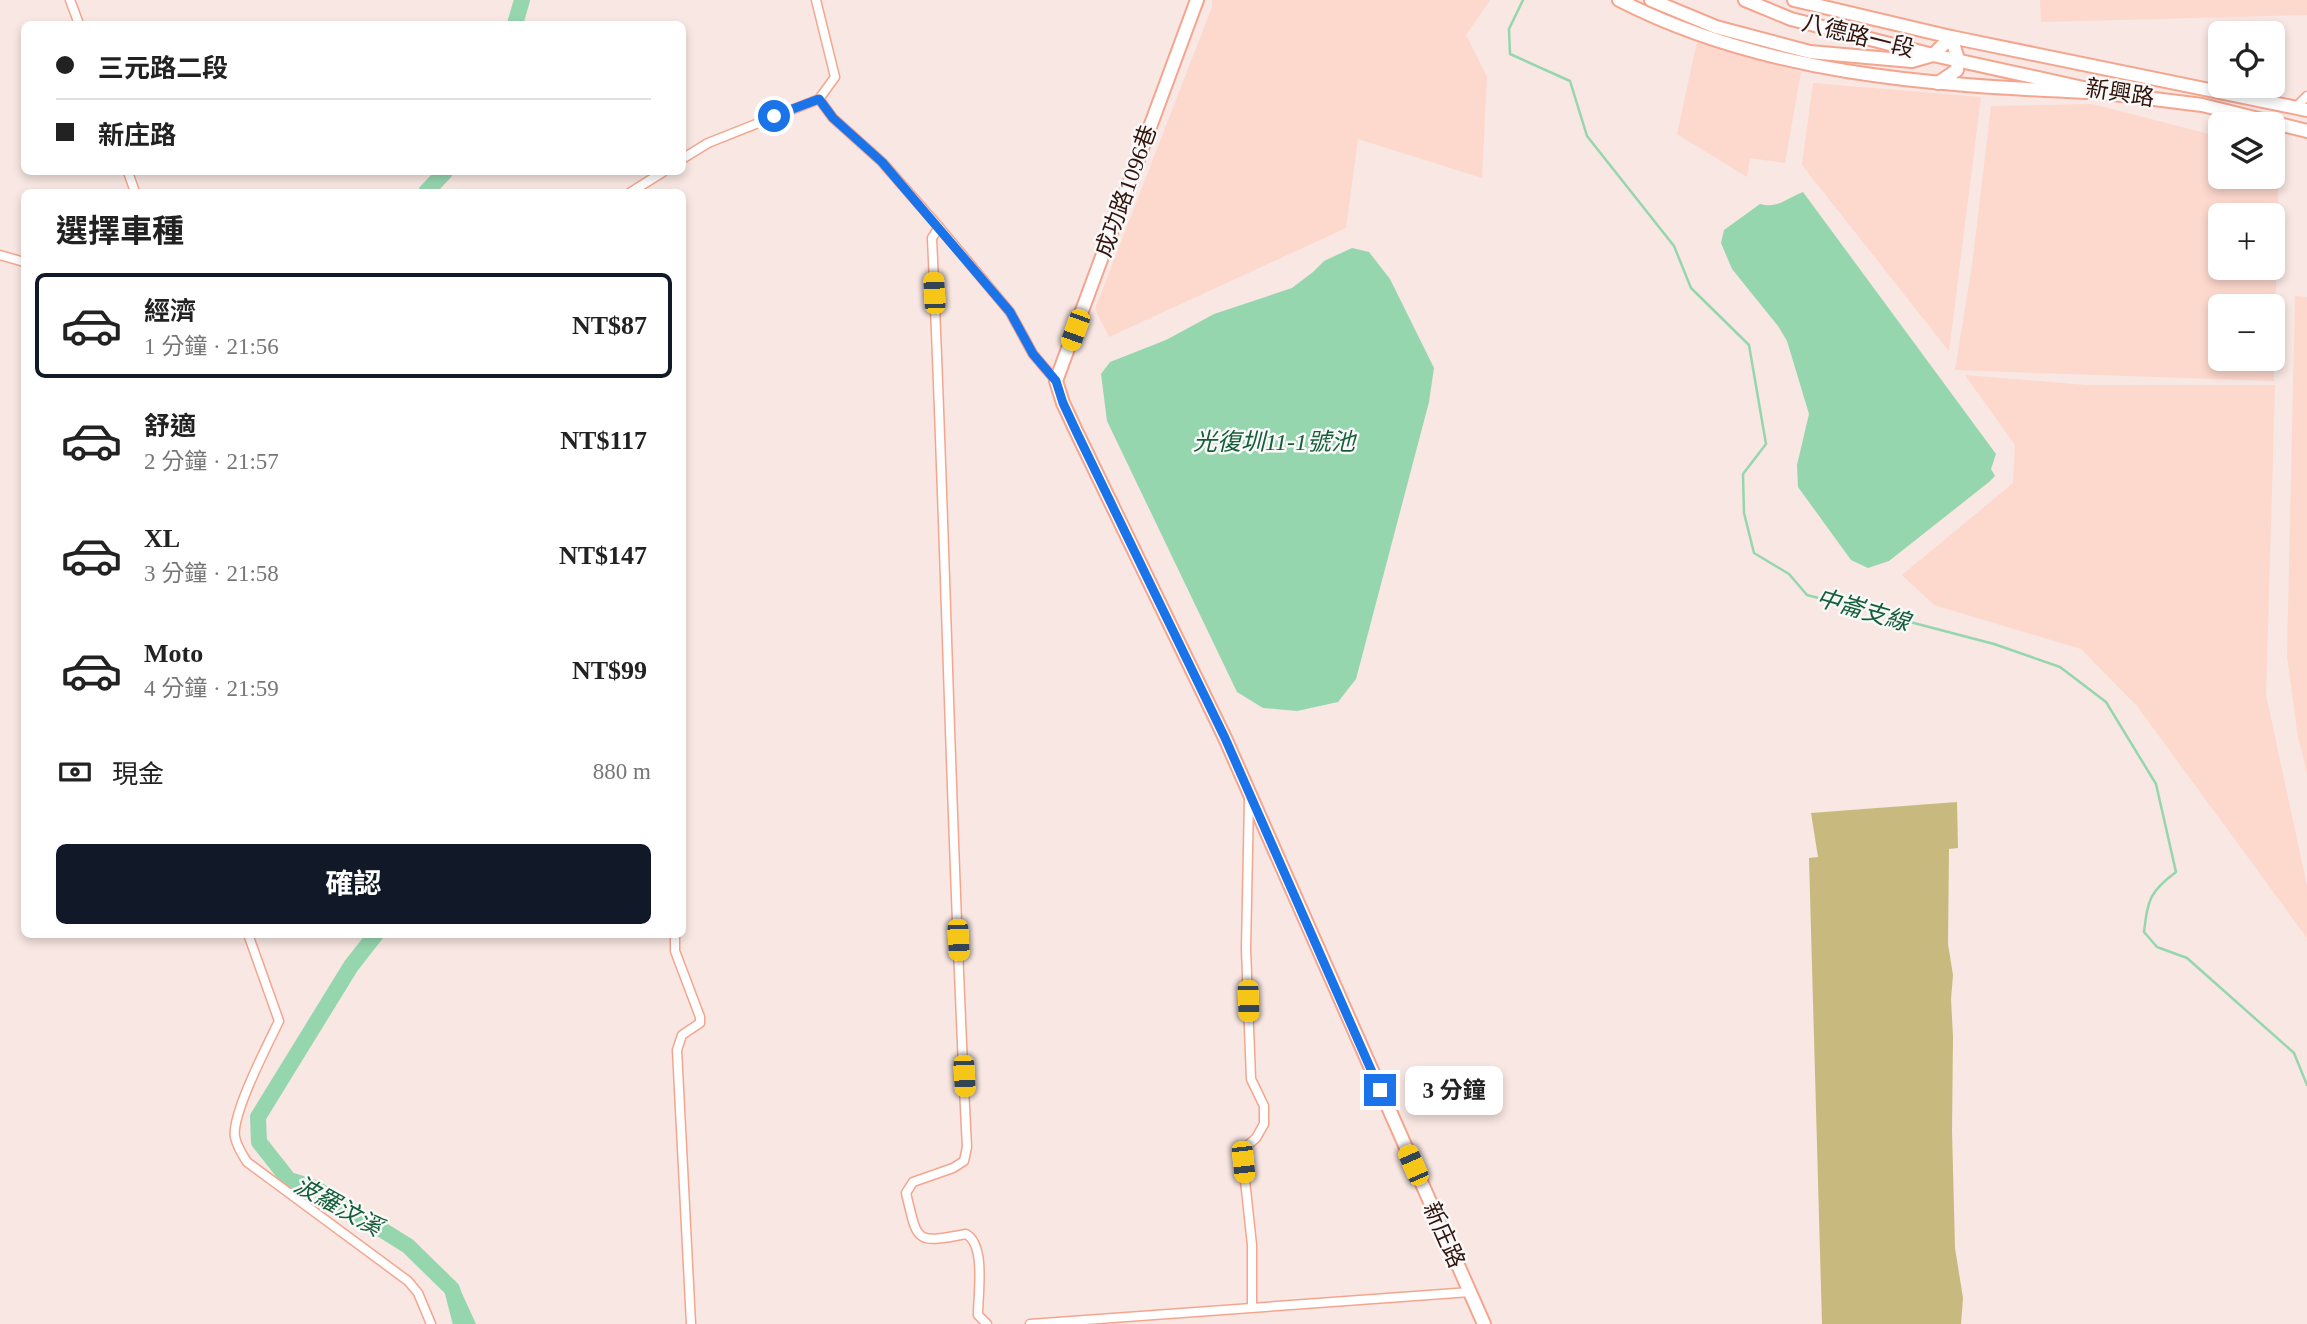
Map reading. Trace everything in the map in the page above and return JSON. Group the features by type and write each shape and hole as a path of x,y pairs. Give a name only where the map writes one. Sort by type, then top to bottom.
{"street":[{"path":"70,0 78,21"},
{"path":"686,157 708,143 819,99 835,78 816,0"},
{"name":"成功路1096巷","path":"1056,381 1196,0"},
{"path":"1619,0 1712,38 1811,66 1969,87 2106,93"},
{"path":"1651,0 1716,27 1810,52 1912,61 1933,55 1951,37 1958,59 1957,70 1938,83"},
{"name":"八德路一段","path":"1745,0 1791,19 1933,55"},
{"name":"八德路一段","path":"1794,0 1951,37"},
{"name":"新興路","path":"1951,37 2301,109"},
{"name":"新興路","path":"1933,55 2106,93 2202,106 2307,131"},
{"path":"2301,109 2307,96"},
{"path":"819,99 833,118 882,162 939,227 1010,312 1033,354 1056,381"},
{"path":"638,189 658,175"},
{"path":"939,227 932,238 942,459 950,764 967,1147 964,1161 953,1168 913,1182 906,1193 915,1231 922,1237 933,1241 966,1234 972,1237 978,1249 978,1315 987,1324"},
{"path":"0,255 21,261"},
{"name":"新庄路","path":"1056,381 1077,433 1225,738 1485,1324"},
{"path":"1249,796 1246,948 1251,1079 1264,1107 1264,1124 1256,1138 1247,1146 1243,1162 1252,1245 1252,1307"},
{"path":"249,938 279,1021 240,1113 234,1135 239,1150 247,1162 408,1281 418,1293 431,1324"},
{"path":"675,938 675,951 700,1017 700,1023 682,1035 677,1050 691,1324"},
{"path":"1030,1324 1470,1292"}],"shaded area":[{"path":"1212,0 1490,0 1466,35 1487,77 1482,178 1358,139 1346,228 1109,337 1095,309 1212,7"},
{"path":"2040,0 2307,0 2307,15 2041,22"},
{"path":"1697,42 1801,72 1785,163 1750,158 1747,177 1677,134"},
{"path":"1813,83 1981,97 1949,351 1802,165"},
{"path":"2092,104 2208,134 2208,189 2278,189 2278,203 2208,203 2208,280 2276,280 2276,294 2208,294 2208,371 2274,371 2274,381 1955,370 1972,266 1991,106"},
{"path":"2295,296 2307,297 2307,772 2298,738 2287,656"},
{"path":"1965,375 2086,385 2275,385 2266,695 2307,886 2307,938 2137,706 2081,649 1934,605 1902,575 2013,483 2015,445"},
{"path":"1957,802 1958,848 1949,849 1948,944 1953,975 1952,1131 1955,1248 1963,1298 1961,1324 1822,1324 1809,858 1818,857 1811,813"}],"water":[{"path":"1803,192 1996,454 1991,469 1995,476 1989,482 1889,561 1868,568 1851,560 1798,487 1797,465 1809,414 1787,341 1732,269 1721,243 1724,230 1760,204 1777,204"},
{"name":"光復圳11-1號池","path":"1352,248 1369,252 1390,279 1434,368 1429,402 1356,679 1338,702 1297,711 1263,708 1237,692 1107,421 1101,374 1110,362 1166,340 1214,314 1292,288 1324,261"},
{"path":"444,1285 460,1289 476,1324 454,1324 453,1311"}],"waterway":[{"name":"波羅汶溪","path":"516,21 522,0"},
{"name":"中崙支線","path":"1523,0 1509,29 1510,54 1570,81 1587,136 1674,246 1691,288 1749,345 1766,444 1743,474 1744,513 1754,553 1789,574 1807,595 1994,644 2060,667 2106,702 2156,784 2176,872 2160,885 2151,898 2144,932 2157,947 2187,958 2294,1053 2307,1085"},
{"name":"波羅汶溪","path":"429,189 442,175"},
{"name":"波羅汶溪","path":"373,938 351,966 258,1117 259,1142 289,1180 315,1188 408,1246 452,1289 461,1324"}],"route":[{"path":"774,116 819,99 833,118 882,162 939,227 1010,312 1033,354 1056,381 1077,433 1225,738 1380,1090"}]}
